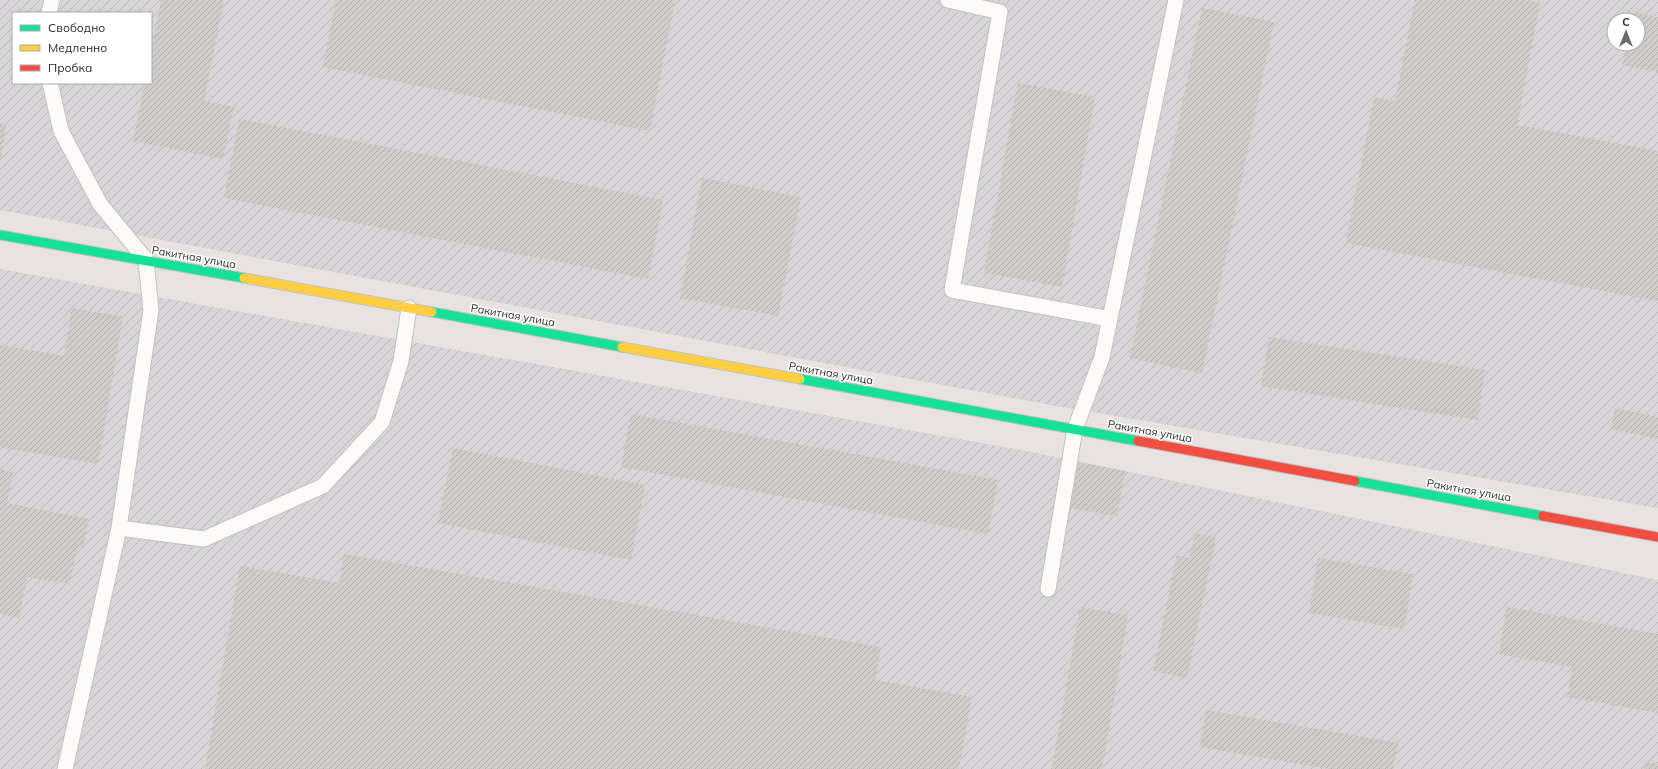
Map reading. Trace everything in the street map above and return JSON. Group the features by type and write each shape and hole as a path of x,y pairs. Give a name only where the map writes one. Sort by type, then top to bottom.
{"street":[{"name":"Ракитная улица","path":"0,235 146,260 1075,429 1658,537"}],"lane":[{"path":"48,0 49,12"},
{"path":"49,12 52,0"},
{"path":"948,0 1000,12 952,290 1110,319"},
{"path":"1048,589 1075,429 1102,357 1176,0"},
{"path":"50,84 61,131 100,204 146,260 151,310 119,528 65,769"},
{"path":"119,528 204,539 323,486 382,422 401,361 409,308"}],"shaded area":[{"path":"0,0 1658,0 1658,508 1045,404 0,210"},
{"path":"0,269 1032,452 1658,580 1658,769 0,769"}],"building":[{"path":"161,0 224,0 204,101 234,107 223,159 133,141 145,84 152,84 152,47"},
{"path":"336,0 675,0 650,131 323,67"},
{"path":"1415,0 1526,0 1540,3 1517,125 1658,151 1658,301 1346,243 1374,97 1395,101"},
{"path":"1202,8 1274,22 1202,373 1130,358"},
{"path":"1646,15 1658,17 1658,72 1622,65 1625,52 1646,52"},
{"path":"1018,83 1095,97 1062,287 984,273"},
{"path":"239,119 663,200 648,279 224,198"},
{"path":"0,124 6,125 1,157 0,157"},
{"path":"702,178 801,197 778,316 680,298"},
{"path":"72,308 123,317 98,464 0,447 0,345 64,356"},
{"path":"1269,337 1485,370 1478,420 1261,386"},
{"path":"1615,408 1658,417 1658,439 1611,429"},
{"path":"631,414 998,480 988,534 621,467"},
{"path":"453,448 645,485 631,560 438,523"},
{"path":"1078,462 1125,471 1117,516 1070,508"},
{"path":"0,469 13,472 7,503 89,519 83,548 77,547 70,584 27,577 19,618 0,614"},
{"path":"1195,533 1216,537 1187,678 1153,671 1177,555 1190,558"},
{"path":"344,554 881,647 875,680 972,697 959,769 205,769 240,566 340,583"},
{"path":"1318,558 1413,574 1404,629 1309,613"},
{"path":"1080,607 1128,615 1102,769 1052,769"},
{"path":"1507,607 1658,634 1658,713 1567,697 1573,667 1499,654"},
{"path":"1206,710 1398,743 1393,769 1329,769 1200,747"},
{"path":"1644,763 1658,763 1658,769 1644,769"}],"traffic: fast":[{"path":"0,235 244,278"},
{"path":"432,312 622,347"},
{"path":"800,379 1138,441"},
{"path":"1355,481 1543,516"}],"traffic: slow":[{"path":"244,278 432,312"},
{"path":"622,347 800,379"}],"traffic: jam":[{"path":"1138,441 1355,481"},
{"path":"1543,516 1658,537"}]}
